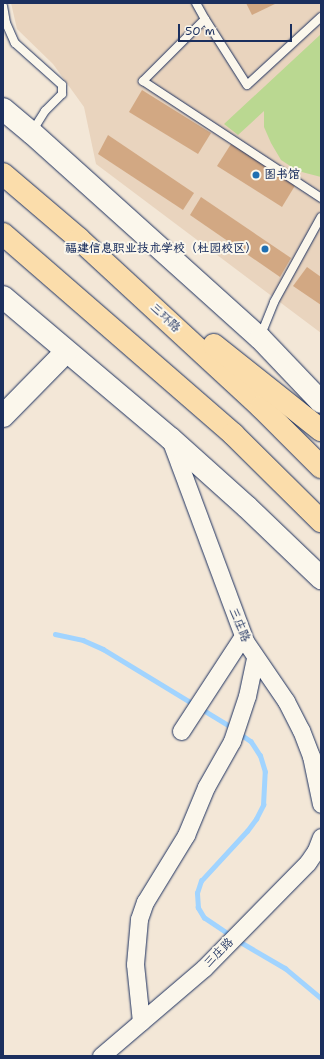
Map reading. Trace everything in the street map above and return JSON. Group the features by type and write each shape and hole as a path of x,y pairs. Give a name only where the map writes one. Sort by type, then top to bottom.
{"highway":[{"name":"三环路","path":"3,174 79,239 261,407 321,467"},
{"path":"3,234 233,434 321,521"},
{"path":"79,239 321,430"}],"main road":[{"path":"3,110 32,132 260,338 321,402"},
{"path":"3,297 66,352 170,438 247,507 321,578"},
{"path":"3,416 66,352"}],"street":[{"name":"三庄路","path":"170,438 243,636 255,658 286,701 301,730 311,756 321,804"},
{"path":"185,725 243,636"},
{"path":"141,1022 135,964 139,919 145,902 186,835 206,787 232,741 243,709 255,658"},
{"name":"三庄路","path":"101,1056 214,958 308,862 316,850 321,837"}],"lane":[{"path":"196,3 246,85 321,17"},
{"path":"3,6 6,23 15,43 62,85 62,94 45,111 32,132"},
{"path":"205,19 143,81 321,198"},
{"path":"260,338 274,302 321,217"}],"shaded area":[{"name":"福建信息职业技术学校（杜园校区）","path":"11,3 321,3 321,333 96,164 84,107 53,64 17,29"}],"green space":[{"path":"321,34 321,177 298,171 281,160 264,127 264,111 238,135 224,124"}],"building":[{"path":"246,3 277,3 252,15"},
{"path":"142,90 211,133 198,154 129,112"},
{"path":"108,135 194,193 183,210 98,154"},
{"name":"图书馆","path":"231,144 296,184 282,207 217,166"},
{"path":"201,197 291,258 280,277 190,215"},
{"path":"307,267 321,277 321,305 293,286"}],"waterway":[{"path":"55,634 83,640 103,649 233,728"},
{"path":"231,936 204,918 198,908 197,893 201,881 247,831 256,819 263,805 265,772 260,756 251,742 238,733"},
{"path":"237,940 285,968 321,998"}],"place":[{"name":"图书馆","path":"256,175"},
{"name":"福建信息职业技术学校（杜园校区）","path":"265,249"}]}
